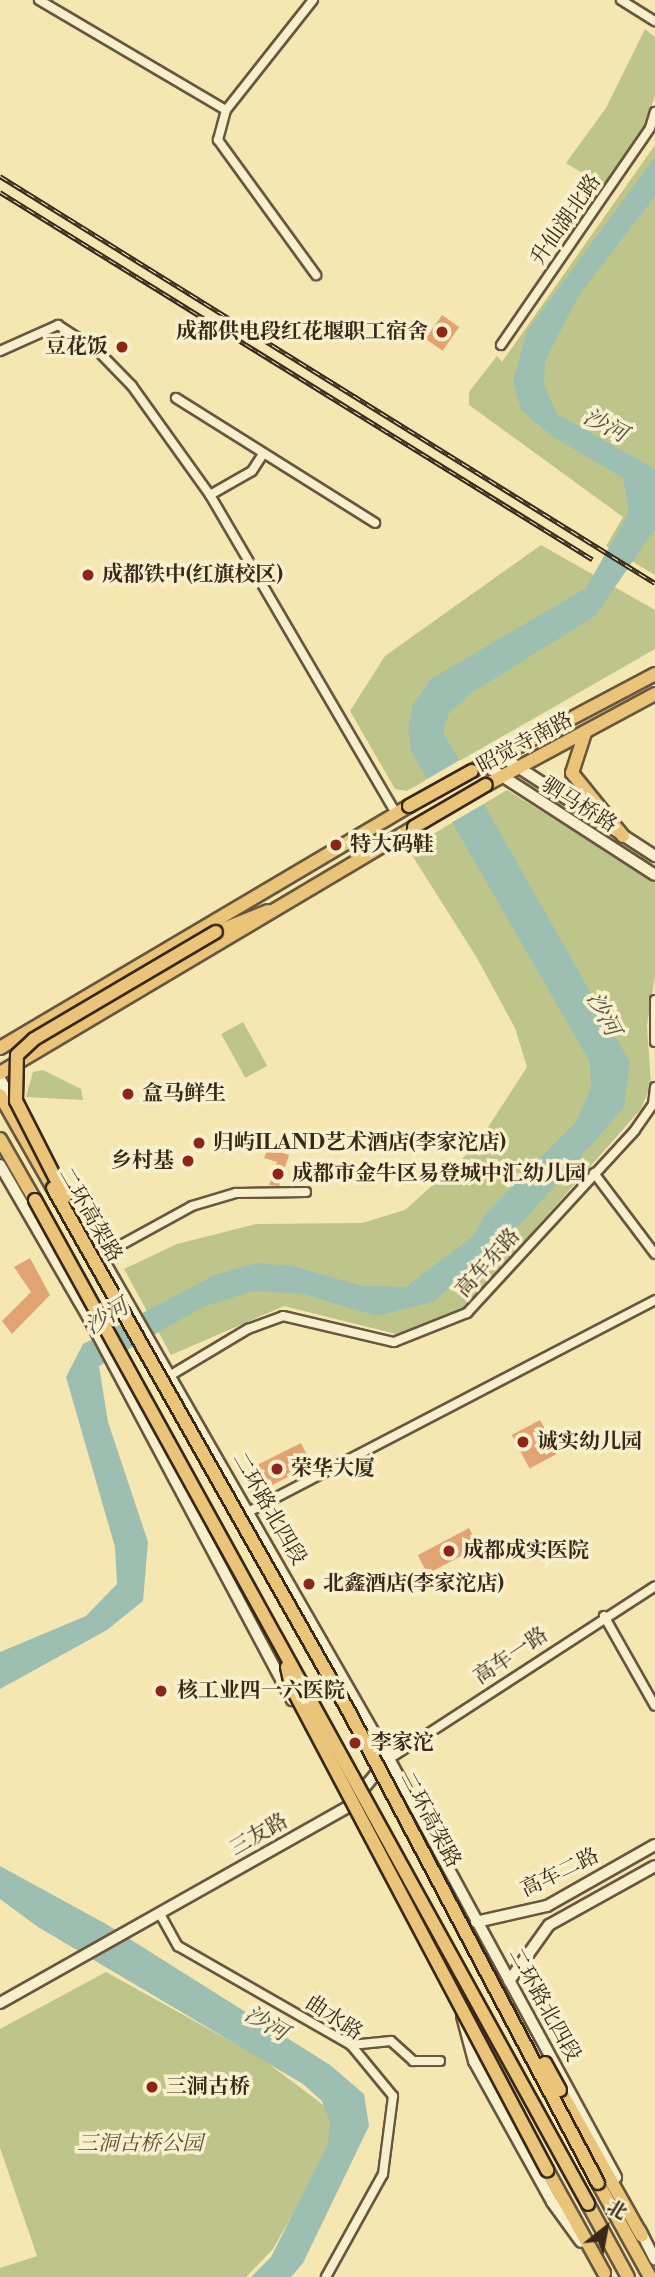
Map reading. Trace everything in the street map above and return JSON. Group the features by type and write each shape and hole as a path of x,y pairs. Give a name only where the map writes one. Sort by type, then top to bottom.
{"main road":[{"name":"昭觉寺南路","path":"0,1048 396,813 655,674"},
{"name":"昭觉寺南路","path":"268,911 486,785 655,694"},
{"path":"585,733 572,773 623,836"},
{"name":"驷马桥路","path":"501,756 516,771 655,856"},
{"name":"驷马桥路","path":"485,765 501,778 655,875"},
{"path":"80,1237 54,1171 16,1101 17,1055 34,1039 216,932 268,911"},
{"path":"0,1073 268,911"},
{"name":"二环路北四段","path":"0,1079 389,1759 655,2259"},
{"name":"二环高架路","path":"0,1095 348,1710 650,2277"},
{"name":"二环高架路","path":"0,1139 628,2277"},
{"path":"0,1165 92,1324 461,2012 474,2061 552,2202 606,2275"},
{"path":"283,1653 291,1686 547,2170 606,2275"},
{"path":"348,1710 366,1732 642,2236"},
{"name":"三友路","path":"0,2003 349,1806 389,1759"}],"street":[{"path":"39,0 226,110"},
{"path":"313,0 226,110 218,139 316,275"},
{"path":"621,0 655,21"},
{"name":"升仙湖北路","path":"501,345 650,128 655,112"},
{"path":"0,351 58,325 98,351 132,386 210,495 396,813"},
{"path":"176,398 374,523"},
{"path":"210,495 252,471 263,454"},
{"path":"655,1000 655,1042"},
{"name":"高车东路","path":"171,1375 248,1329 283,1316 394,1342 439,1329 467,1313 635,1130 653,1104 655,1087"},
{"path":"594,1173 655,1254"},
{"path":"100,1256 192,1206 236,1193 306,1192"},
{"path":"248,1512 655,1300"},
{"name":"高车一路","path":"389,1759 604,1616 655,1586"},
{"path":"604,1616 655,1706"},
{"name":"高车二路","path":"476,1922 547,1906 655,1845"},
{"name":"高车二路","path":"509,1981 549,1925 655,1866"},
{"name":"曲水路","path":"160,1914 178,1946 351,2045 394,2096 383,2174 326,2277"},
{"path":"351,2045 390,2041 413,2061 440,2061"}],"green space":[{"path":"645,29 655,37 655,96 644,126 605,187 566,163 606,108"},
{"path":"655,145 655,575 606,546 623,517 469,405 469,392 497,356 502,362"},
{"path":"541,545 655,610 655,649 407,791 395,789 350,711 385,656"},
{"path":"507,790 655,882 655,977 647,1025 651,1085 641,1109 467,1306 450,1318 396,1334 284,1306 171,1355 124,1269 177,1244 256,1224 362,1223 405,1210 476,1146 527,1067 515,1028 477,958 408,849"},
{"path":"243,1022 267,1066 245,1078 221,1034"},
{"path":"43,1070 81,1089 83,1100 26,1097 33,1072"},
{"name":"三洞古桥公园","path":"106,1972 261,2058 330,2110 334,2141 273,2249 246,2277 0,2277 0,2268 37,2256 0,2148 0,2029"}],"shaded area":[{"path":"655,157 655,196 578,297 545,361 544,385 557,414 655,469 655,529 595,616 470,694 449,713 443,732 630,1062 624,1108 508,1238 433,1302 377,1316 303,1294 253,1291 203,1307 99,1366 108,1422 148,1542 143,1601 107,1630 0,1689 0,1652 86,1616 117,1584 115,1547 66,1377 83,1344 215,1275 257,1263 293,1266 362,1286 406,1287 473,1236 486,1213 576,1122 591,1088 590,1062 411,751 408,729 413,704 431,679 586,588 629,512 623,478 553,437 521,410 513,381 527,331"},
{"path":"0,1866 106,1924 330,2065 364,2094 369,2126 303,2263 291,2277 251,2277 271,2257 328,2144 330,2122 322,2101 303,2084 38,1927 0,1899"}],"pier":[{"path":"460,760 485,803 449,824 424,781"}],"building":[{"name":"成都供电段红花堰职工宿舍","path":"442,315 459,327 443,351 425,339"},
{"name":"成都市金牛区易登城中汇幼儿园","path":"268,1148 289,1155 279,1186 269,1185 277,1162 264,1158"},
{"path":"30,1258 50,1295 12,1334 2,1321 31,1292 14,1267"},
{"name":"诚实幼儿园","path":"540,1420 558,1454 530,1469 512,1435"},
{"name":"荣华大厦","path":"301,1443 312,1465 270,1486 273,1492 255,1501 241,1473"},
{"name":"成都成实医院","path":"469,1528 479,1547 428,1574 418,1555"}],"railway":[{"path":"0,176 655,583"},
{"path":"0,192 592,559"}],"place":[{"name":"成都供电段红花堰职工宿舍","path":"442,332"},
{"name":"豆花饭","path":"122,347"},
{"name":"成都铁中(红旗校区)","path":"88,575"},
{"name":"特大码鞋","path":"336,845"},
{"name":"盒马鲜生","path":"128,1094"},
{"name":"归屿ILAND艺术酒店(李家沱店)","path":"199,1143"},
{"name":"乡村基","path":"188,1161"},
{"name":"成都市金牛区易登城中汇幼儿园","path":"278,1174"},
{"name":"诚实幼儿园","path":"523,1442"},
{"name":"荣华大厦","path":"277,1469"},
{"name":"成都成实医院","path":"449,1551"},
{"name":"北鑫酒店(李家沱店)","path":"309,1584"},
{"name":"核工业四一六医院","path":"161,1691"},
{"name":"李家沱","path":"355,1743"},
{"name":"三洞古桥","path":"152,2087"}],"water label":[{"name":"沙河","path":"605,426"},
{"name":"沙河","path":"603,1014"},
{"name":"沙河","path":"107,1317"},
{"name":"沙河","path":"266,2024"}]}
